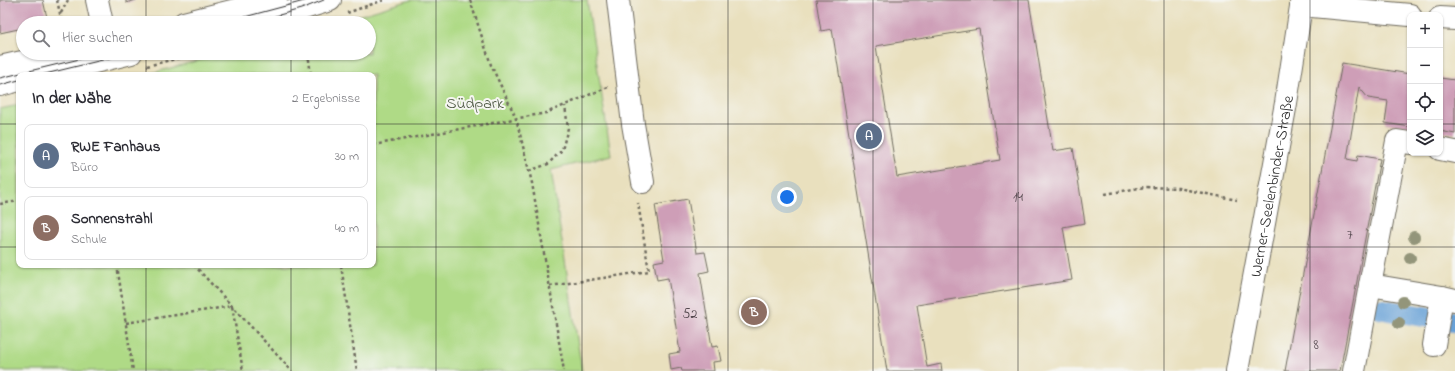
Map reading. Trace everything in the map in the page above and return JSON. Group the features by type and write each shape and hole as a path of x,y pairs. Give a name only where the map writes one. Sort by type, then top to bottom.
{"street":[{"path":"97,0 100,16"},
{"path":"212,16 276,0"},
{"path":"618,0 643,182"},
{"path":"1301,3 1407,15"},
{"name":"Werner-Seelenbinder-Straße","path":"1237,371 1286,103 1301,3"},
{"path":"276,16 301,9 338,6"},
{"path":"1443,18 1455,19"},
{"path":"0,67 31,60"},
{"path":"56,72 114,60"},
{"path":"0,85 16,81"},
{"path":"1354,371 1397,141 1407,143"},
{"path":"1443,150 1455,152"},
{"path":"1370,285 1444,308 1434,345"}],"path":[{"path":"57,0 60,14"},
{"path":"60,14 68,0"},
{"path":"338,6 384,0"},
{"path":"470,0 492,65 516,118 529,171 564,371"},
{"path":"309,60 311,72"},
{"path":"376,144 546,113 628,78"},
{"path":"529,171 548,164 562,150 568,128 565,106"},
{"path":"550,286 649,271 637,198 643,182"},
{"path":"1105,194 1145,187 1178,188 1238,200"},
{"path":"0,204 16,201"},
{"path":"117,268 133,371"},
{"path":"197,268 292,371"},
{"path":"341,268 357,371"},
{"path":"126,323 232,306"},
{"path":"232,306 243,371"}],"green space":[{"name":"Südpark","path":"411,0 587,0 611,155 551,170 582,371 0,371 0,109 16,106 16,268 376,268 376,72 156,72 200,60 376,60 376,16 357,16"}],"building":[{"path":"0,0 43,0 47,16 16,16 16,30 0,33"},
{"path":"126,0 136,0 126,3"},
{"path":"816,0 1029,0 1053,151 1073,148 1085,223 1063,227 1072,280 917,305 927,367 941,364 942,371 887,371 832,29 821,31","holes":["979,29 1000,160 897,177 876,46"]},
{"path":"1342,63 1407,74 1407,127 1385,123 1388,101 1368,98 1359,87 1347,159 1357,161 1358,155 1380,159 1340,371 1285,371"},
{"path":"1443,78 1455,80 1455,134 1443,132"},
{"path":"688,199 697,253 705,252 709,271 700,273 712,347 718,346 721,361 713,362 714,371 682,371 681,368 671,370 669,354 680,352 668,278 657,280 654,262 664,260 655,205"}],"waterway":[{"path":"1381,309 1455,322"}],"tram line":[{"path":"248,16 308,0"},
{"path":"276,16 301,9 324,0"},
{"path":"25,72 76,60"},
{"path":"53,72 102,60"},
{"path":"0,78 16,74"},
{"path":"0,85 16,81"}],"place":[{"name":"RWE Fanhaus","path":"869,136"},
{"name":"Sonnenstrahl","path":"754,312"}]}
